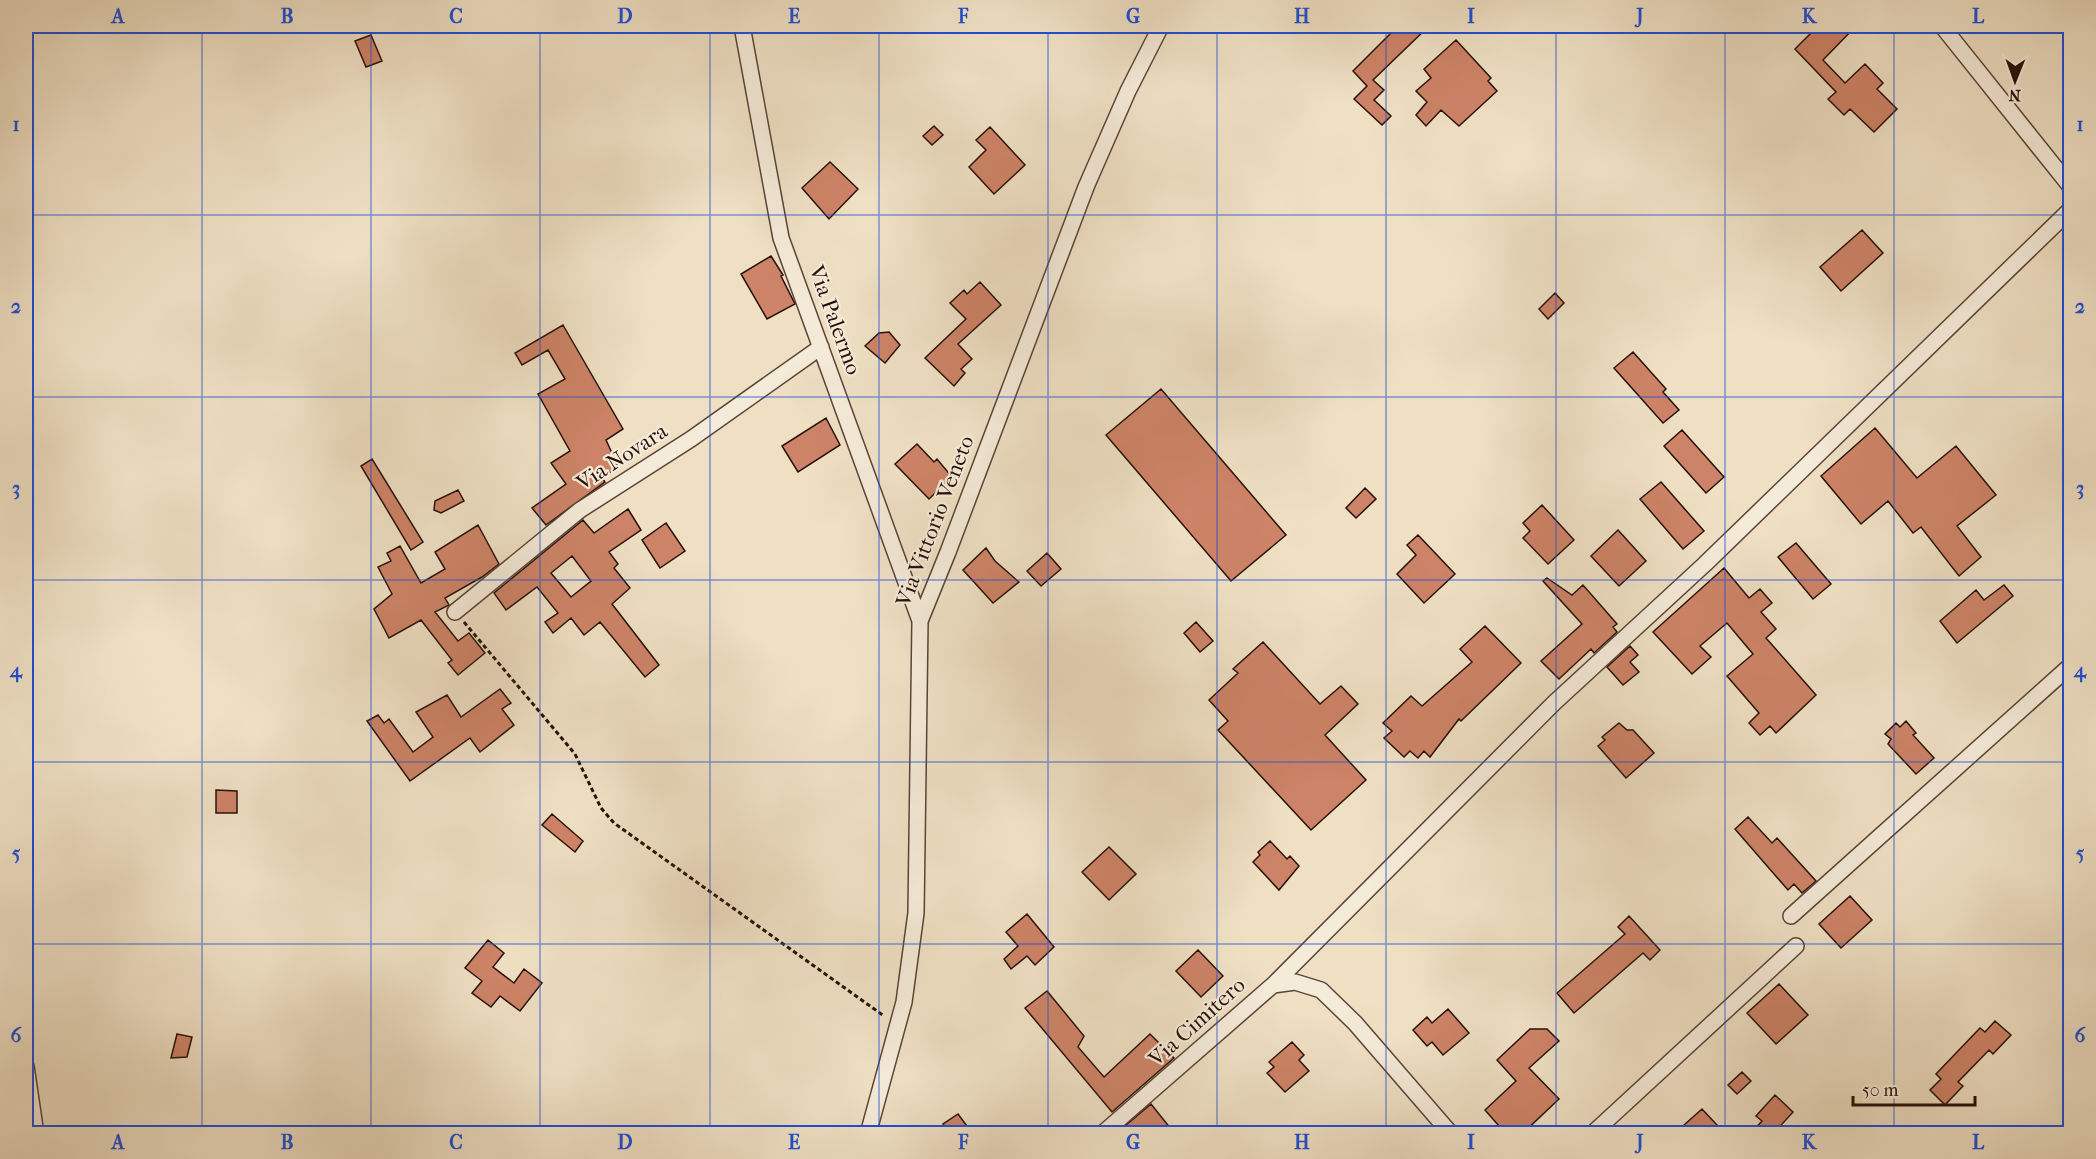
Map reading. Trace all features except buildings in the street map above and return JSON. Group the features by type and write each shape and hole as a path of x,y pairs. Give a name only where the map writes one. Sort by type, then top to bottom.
{"street":[{"name":"Via Palermo","path":"742,26 781,238 920,621"},
{"name":"Via Vittorio Veneto","path":"868,1134 904,1002 916,913 920,621 1086,187 1128,91 1161,26"},
{"path":"1942,26 2070,186"},
{"path":"1273,985 1554,703 1705,564 2070,210"},
{"name":"Via Novara","path":"455,612 580,510 691,439 820,347"},
{"path":"1791,916 2070,666"},
{"path":"1592,1134 1796,946"},
{"name":"Via Cimitero","path":"1102,1134 1273,985 1295,982 1321,990 1354,1023 1451,1134"},
{"path":"26,1066 36,1134"}],"path":[{"path":"455,612 575,754 601,808 614,823 898,1026"}]}
